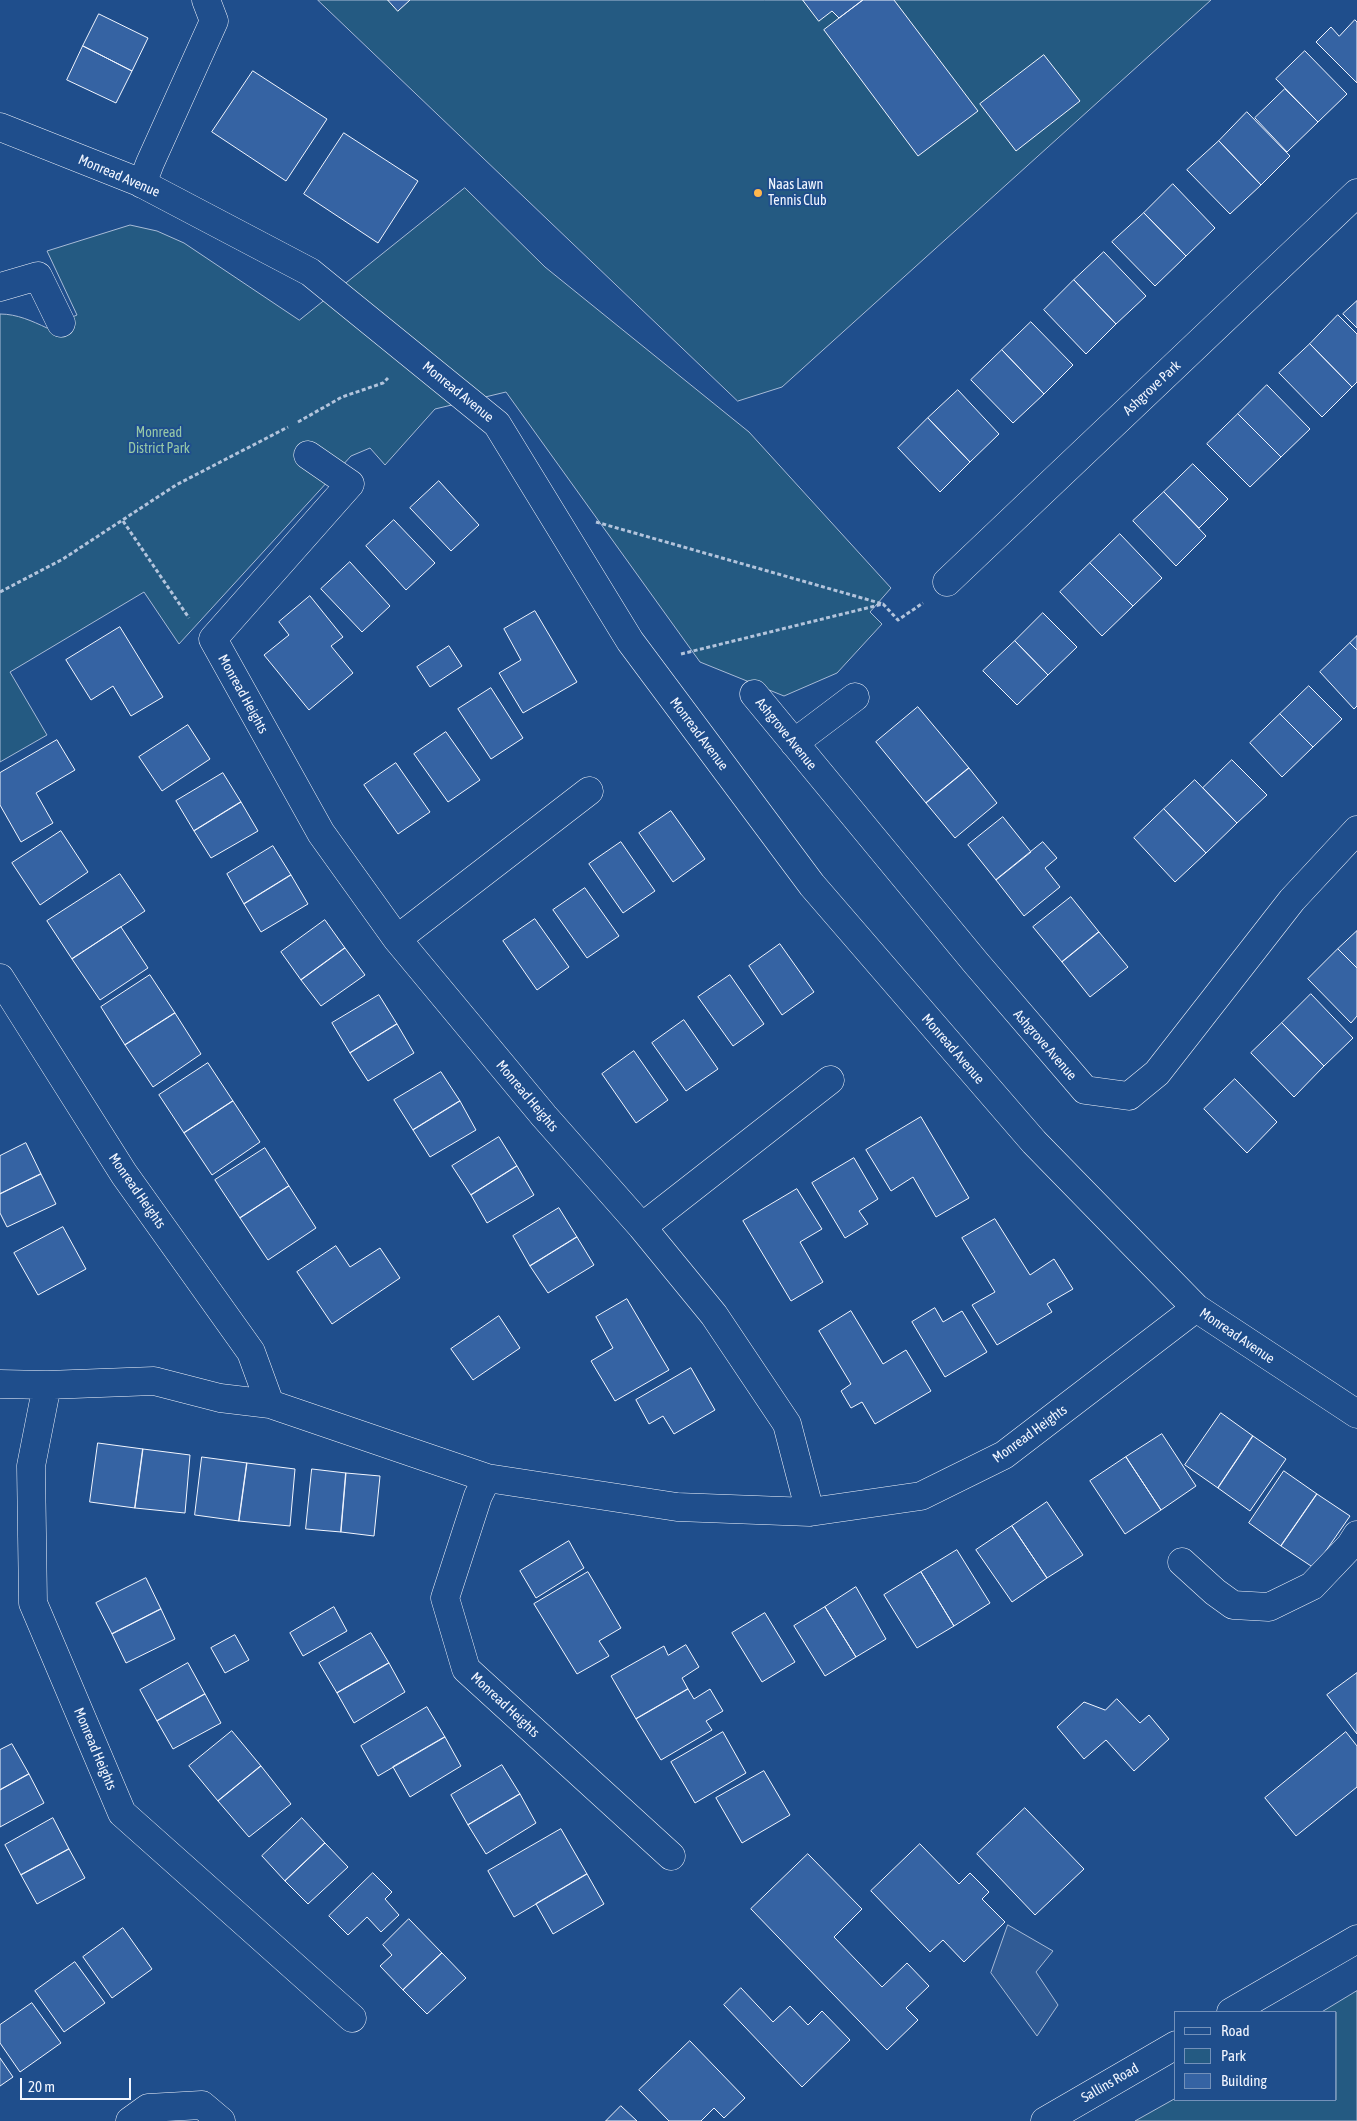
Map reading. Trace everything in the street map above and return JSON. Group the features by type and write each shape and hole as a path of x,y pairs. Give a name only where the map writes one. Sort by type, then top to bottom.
{"street":[{"path":"142,184 214,21 206,0"},
{"name":"Monread Avenue","path":"0,127 142,184 310,272 497,424 630,641 812,885 1034,1142 1196,1308 1357,1414"},
{"name":"Ashgrove Park","path":"947,582 1357,193"},
{"path":"0,287 38,276 61,323"},
{"name":"Monread Heights","path":"308,455 350,484 213,639 321,833 397,939 544,1116 642,1227 714,1315 787,1424 810,1512"},
{"name":"Ashgrove Avenue","path":"754,694 976,963 1084,1090 1129,1096 1157,1073 1292,900 1357,830"},
{"path":"794,743 855,697"},
{"path":"397,939 589,790"},
{"name":"Monread Heights","path":"0,978 124,1174 251,1352 270,1404"},
{"path":"642,1227 830,1080"},
{"name":"Monread Heights","path":"0,1384 46,1385 154,1381 220,1398 270,1404 488,1478 677,1507 810,1512 922,1496 1004,1455 1196,1308"},
{"name":"Monread Heights","path":"46,1385 31,1466 33,1603 122,1813 352,2018"},
{"name":"Monread Heights","path":"488,1478 478,1496 445,1598 466,1669 671,1856"},
{"path":"1182,1562 1215,1592 1233,1605 1269,1607 1312,1586 1357,1536"},
{"path":"1233,2011 1357,1939"},
{"name":"Sallins Road","path":"1045,2121 1174,2046"},
{"path":"130,2121 148,2108 202,2105 221,2121"}],"path":[{"path":"0,592 63,559 124,522 176,486 342,397 383,383 389,377"},
{"path":"124,522 187,617 193,622"},
{"path":"595,522 883,604 898,620"},
{"path":"680,654 883,604"}],"green space":[{"name":"Naas Lawn Tennis Club","path":"318,0 1211,0 782,387 738,401"},
{"name":"Monread District Park","path":"465,188 545,267 749,432 891,588 870,612 882,624 837,673 784,696 700,662 506,392 435,409 385,465 370,448 351,456 179,644 144,592 10,672 47,735 0,762 0,314 30,320 47,328 77,315 47,251 130,225 157,231 184,243 299,320"},
{"path":"1357,1991 1357,2121 1135,2121 1174,2099 1174,2101 1337,2101 1337,2011 1324,2011"}],"shaded area":[{"path":"1008,1925 1053,1951 1036,1972 1058,2005 1037,2036 991,1973"}],"building":[{"path":"388,0 410,0 398,11"},
{"path":"803,0 863,0 839,18 832,11 819,21"},
{"path":"863,0 894,0 978,111 918,156 824,30"},
{"path":"99,14 148,38 132,71 83,46"},
{"path":"1355,20 1357,22 1357,83 1316,42 1331,27 1339,36"},
{"path":"83,46 132,71 116,103 67,80"},
{"path":"1305,51 1347,94 1318,122 1276,79"},
{"path":"1044,55 1080,101 1016,151 980,104"},
{"path":"253,71 327,119 286,181 212,132"},
{"path":"1285,89 1318,122 1287,152 1255,118"},
{"path":"1247,112 1290,156 1261,185 1219,141"},
{"path":"344,133 418,181 378,243 304,194"},
{"path":"1219,141 1261,185 1230,214 1187,170"},
{"path":"1173,184 1215,228 1186,256 1144,213"},
{"path":"1144,213 1186,256 1155,286 1112,242"},
{"path":"1104,252 1146,296 1116,324 1074,280"},
{"path":"1074,280 1116,324 1086,354 1044,310"},
{"path":"1357,301 1357,328 1343,314"},
{"path":"1338,315 1357,334 1357,382 1352,387 1310,344"},
{"path":"1031,322 1073,365 1044,394 1002,350"},
{"path":"1310,344 1352,387 1322,417 1279,373"},
{"path":"1002,350 1044,394 1013,423 971,380"},
{"path":"1267,385 1310,429 1281,457 1238,414"},
{"path":"958,390 999,434 970,462 928,418"},
{"path":"1238,414 1281,457 1250,487 1207,444"},
{"path":"928,418 970,462 940,492 898,448"},
{"path":"1193,464 1228,499 1199,528 1164,492"},
{"path":"439,481 479,525 451,551 410,508"},
{"path":"1164,492 1206,536 1176,566 1133,521"},
{"path":"394,520 435,563 406,590 366,546"},
{"path":"1120,534 1162,578 1133,606 1090,563"},
{"path":"350,562 390,606 362,632 321,589"},
{"path":"1090,563 1133,606 1102,636 1060,592"},
{"path":"310,596 343,637 331,646 353,673 309,710 264,655 289,635 279,622"},
{"path":"535,611 577,682 523,713 499,673 521,660 504,629"},
{"path":"1043,613 1077,647 1048,675 1015,641"},
{"path":"120,627 163,697 131,716 113,686 91,700 66,660"},
{"path":"1357,636 1357,650 1350,643"},
{"path":"1015,641 1048,675 1017,705 983,671"},
{"path":"1350,643 1357,650 1357,706 1354,709 1320,672"},
{"path":"449,646 462,666 430,687 417,667"},
{"path":"1309,686 1342,719 1313,747 1280,714"},
{"path":"491,688 523,738 491,759 458,709"},
{"path":"918,707 969,768 926,803 876,742"},
{"path":"1280,714 1313,747 1282,777 1250,743"},
{"path":"188,725 210,759 162,791 139,757"},
{"path":"446,732 480,780 448,802 414,754"},
{"path":"57,740 75,770 36,793 53,823 21,842 0,805 0,773"},
{"path":"1232,760 1267,795 1237,823 1203,788"},
{"path":"396,763 430,812 398,834 364,785"},
{"path":"969,768 997,803 955,838 926,803"},
{"path":"223,773 241,802 194,831 176,801"},
{"path":"1195,780 1237,823 1206,853 1164,809"},
{"path":"241,802 258,831 211,858 194,831"},
{"path":"1164,809 1206,853 1175,882 1134,838"},
{"path":"671,811 705,859 673,882 639,833"},
{"path":"1003,817 1031,852 996,880 968,845"},
{"path":"61,831 88,872 40,905 12,863"},
{"path":"621,842 655,891 623,913 589,864"},
{"path":"1043,842 1057,858 1045,868 1060,887 1024,916 996,880"},
{"path":"273,846 291,875 244,904 227,874"},
{"path":"120,874 145,911 72,959 47,921"},
{"path":"291,875 308,904 261,932 244,904"},
{"path":"585,888 619,936 587,958 553,910"},
{"path":"1071,897 1099,932 1062,962 1033,927"},
{"path":"535,919 569,967 537,990 503,941"},
{"path":"325,920 345,948 301,980 281,952"},
{"path":"121,927 148,968 100,1000 72,959"},
{"path":"1357,931 1357,968 1338,949"},
{"path":"1099,932 1128,967 1090,997 1062,962"},
{"path":"780,944 814,992 782,1015 749,966"},
{"path":"345,948 365,975 321,1006 301,980"},
{"path":"1338,949 1357,968 1357,1016 1351,1023 1308,979"},
{"path":"150,975 175,1013 125,1045 101,1007"},
{"path":"730,975 764,1024 733,1046 698,997"},
{"path":"1311,994 1353,1038 1324,1066 1282,1023"},
{"path":"379,995 397,1024 350,1053 332,1023"},
{"path":"175,1013 201,1054 153,1087 125,1045"},
{"path":"684,1020 718,1069 686,1091 652,1043"},
{"path":"1282,1023 1324,1066 1294,1097 1251,1053"},
{"path":"397,1024 414,1053 368,1081 350,1053"},
{"path":"634,1051 668,1100 636,1123 602,1074"},
{"path":"208,1063 233,1101 184,1133 159,1095"},
{"path":"441,1072 460,1101 413,1130 394,1100"},
{"path":"1235,1079 1277,1122 1247,1153 1204,1109"},
{"path":"233,1101 260,1142 212,1175 184,1133"},
{"path":"460,1101 476,1130 430,1157 413,1130"},
{"path":"921,1117 969,1198 936,1217 913,1177 891,1191 866,1150"},
{"path":"499,1137 517,1166 471,1195 452,1166"},
{"path":"26,1143 41,1174 0,1194 0,1156"},
{"path":"265,1148 289,1186 240,1218 215,1180"},
{"path":"854,1158 878,1199 859,1211 868,1224 845,1238 812,1183"},
{"path":"517,1166 534,1195 487,1223 471,1195"},
{"path":"41,1174 56,1204 7,1227 0,1213 0,1194"},
{"path":"289,1186 316,1228 268,1260 240,1218"},
{"path":"797,1189 822,1229 800,1242 823,1282 791,1301 743,1221"},
{"path":"559,1208 577,1237 530,1266 513,1236"},
{"path":"995,1219 1030,1275 1054,1259 1073,1289 1047,1304 1052,1312 997,1345 972,1305 995,1292 962,1238"},
{"path":"63,1227 86,1269 38,1295 14,1253"},
{"path":"577,1237 594,1265 548,1293 530,1266"},
{"path":"336,1246 350,1267 380,1248 400,1278 332,1324 297,1272"},
{"path":"627,1299 669,1370 615,1401 591,1361 613,1348 596,1317"},
{"path":"935,1308 943,1322 962,1311 987,1352 945,1377 912,1322"},
{"path":"851,1311 883,1364 906,1350 931,1391 875,1424 862,1402 851,1408 841,1391 851,1384 819,1331"},
{"path":"499,1316 520,1348 473,1380 451,1349"},
{"path":"691,1368 715,1410 674,1434 663,1416 649,1424 636,1400"},
{"path":"1221,1413 1253,1436 1218,1488 1185,1465"},
{"path":"1162,1434 1196,1486 1161,1510 1126,1457"},
{"path":"1253,1436 1286,1459 1250,1511 1218,1488"},
{"path":"98,1443 143,1449 135,1508 90,1502"},
{"path":"143,1449 190,1455 185,1513 135,1508"},
{"path":"202,1457 247,1463 239,1521 195,1515"},
{"path":"1126,1457 1161,1510 1125,1534 1090,1481"},
{"path":"247,1463 295,1469 290,1526 239,1521"},
{"path":"312,1469 346,1473 341,1532 306,1529"},
{"path":"1284,1471 1317,1494 1281,1546 1249,1523"},
{"path":"346,1473 380,1476 374,1536 341,1532"},
{"path":"1317,1494 1350,1516 1314,1568 1281,1546"},
{"path":"1047,1502 1083,1555 1047,1578 1012,1526"},
{"path":"1012,1526 1047,1578 1012,1602 976,1550"},
{"path":"569,1541 584,1568 536,1598 520,1571"},
{"path":"957,1550 990,1603 954,1626 921,1572"},
{"path":"588,1572 621,1628 599,1641 609,1656 577,1674 534,1604"},
{"path":"921,1572 954,1626 917,1648 884,1595"},
{"path":"146,1578 161,1609 112,1634 96,1603"},
{"path":"856,1587 886,1639 856,1657 825,1607"},
{"path":"334,1607 347,1631 303,1656 290,1633"},
{"path":"825,1607 856,1657 825,1676 794,1626"},
{"path":"161,1609 175,1639 126,1663 112,1634"},
{"path":"765,1613 795,1662 762,1682 732,1633"},
{"path":"371,1633 389,1663 337,1693 319,1663"},
{"path":"235,1635 249,1660 225,1673 211,1648"},
{"path":"686,1645 699,1667 682,1678 688,1689 636,1719 611,1676 664,1646 668,1655"},
{"path":"188,1663 205,1694 157,1721 140,1690"},
{"path":"389,1663 405,1692 354,1723 337,1693"},
{"path":"1357,1673 1357,1734 1327,1695"},
{"path":"688,1689 694,1699 710,1689 723,1711 706,1721 712,1730 661,1760 636,1719"},
{"path":"205,1694 221,1723 173,1749 157,1721"},
{"path":"1117,1699 1140,1723 1149,1715 1169,1739 1134,1771 1106,1740 1084,1759 1057,1727 1084,1702 1105,1710"},
{"path":"427,1707 445,1737 378,1776 361,1746"},
{"path":"232,1731 261,1766 218,1801 189,1766"},
{"path":"723,1732 746,1773 695,1803 671,1762"},
{"path":"1346,1732 1357,1746 1357,1787 1296,1836 1265,1798"},
{"path":"445,1737 461,1766 410,1797 393,1767"},
{"path":"12,1744 29,1774 0,1790 0,1750"},
{"path":"502,1765 520,1794 468,1825 451,1795"},
{"path":"261,1766 291,1804 249,1837 218,1801"},
{"path":"764,1771 790,1815 742,1843 716,1798"},
{"path":"29,1774 44,1803 0,1827 0,1790"},
{"path":"520,1794 536,1823 486,1854 468,1825"},
{"path":"1025,1808 1084,1869 1035,1915 977,1854"},
{"path":"53,1818 69,1849 21,1875 5,1845"},
{"path":"302,1818 325,1843 285,1881 262,1856"},
{"path":"561,1829 587,1874 514,1917 488,1871"},
{"path":"325,1843 348,1867 308,1904 285,1881"},
{"path":"920,1844 959,1884 970,1873 989,1892 982,1899 1005,1922 964,1962 943,1940 930,1952 871,1891"},
{"path":"69,1849 85,1878 37,1904 21,1875"},
{"path":"808,1854 862,1909 834,1937 882,1987 907,1963 929,1986 906,2008 918,2020 887,2050 751,1909"},
{"path":"373,1873 392,1892 385,1899 399,1915 381,1932 367,1917 348,1935 329,1916"},
{"path":"587,1874 604,1904 553,1934 536,1904"},
{"path":"409,1919 442,1953 403,1990 380,1966 392,1955 383,1945"},
{"path":"123,1928 152,1969 112,1998 83,1957"},
{"path":"442,1953 466,1978 427,2014 403,1990"},
{"path":"75,1962 105,2003 64,2032 35,1991"},
{"path":"741,1988 773,2022 790,2006 808,2025 822,2011 850,2040 802,2087 724,2005"},
{"path":"32,2003 61,2043 20,2072 0,2043 0,2025"},
{"path":"690,2041 745,2098 724,2118 714,2108 701,2121 669,2121 639,2090"},
{"path":"0,2058 13,2077 0,2086"},
{"path":"621,2106 637,2121 606,2121"}],"place":[{"name":"Naas Lawn Tennis Club","path":"758,193"}]}
